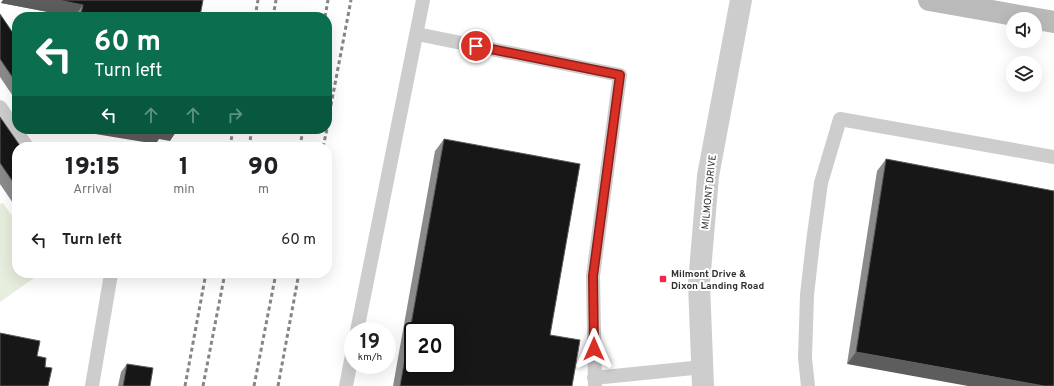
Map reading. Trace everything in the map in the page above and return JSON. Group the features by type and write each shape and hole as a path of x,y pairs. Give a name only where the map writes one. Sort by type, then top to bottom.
{"main road":[{"path":"929,0 1054,22"}],"street":[{"name":"MILMONT DRIVE","path":"703,376 699,283 708,176 741,0"}],"lane":[{"path":"359,322 424,0"},
{"path":"417,34 620,75 593,276 595,382 703,376"},
{"path":"0,107 12,125"},
{"path":"808,386 805,358 807,295 813,242 821,183 840,119 1054,156"},
{"path":"92,386 110,278"},
{"path":"346,386 348,374"}],"green space":[{"path":"3,203 12,216 12,278 34,278 0,302 0,204"}],"building":[{"path":"58,0 203,0 201,12 81,12 83,5"},
{"path":"0,14 12,32 12,77 0,59"},
{"path":"0,117 18,142 12,142 12,181 0,163"},
{"path":"444,139 580,164 550,335 580,340 572,386 400,386 404,364 404,374 456,374 456,322 411,322"},
{"path":"886,159 1054,191 1054,386 1044,386 856,352"},
{"path":"0,333 40,341 37,356 46,358 45,367 52,368 48,386 0,386"},
{"path":"127,364 153,368 150,386 123,386"}],"railway":[{"path":"256,12 258,0"},
{"path":"274,12 276,0"},
{"path":"326,12 328,0"},
{"path":"332,100 351,0"},
{"path":"231,142 232,134"},
{"path":"250,142 251,134"},
{"path":"301,142 302,134"},
{"path":"324,142 326,134"},
{"path":"185,386 205,278"},
{"path":"203,386 224,278"},
{"path":"254,386 275,278"},
{"path":"278,386 298,278"}],"place":[{"name":"Milmont Drive & Dixon Landing Road","path":"663,279"}],"route":[{"path":"476,46 620,75 593,276 594,349"}]}
